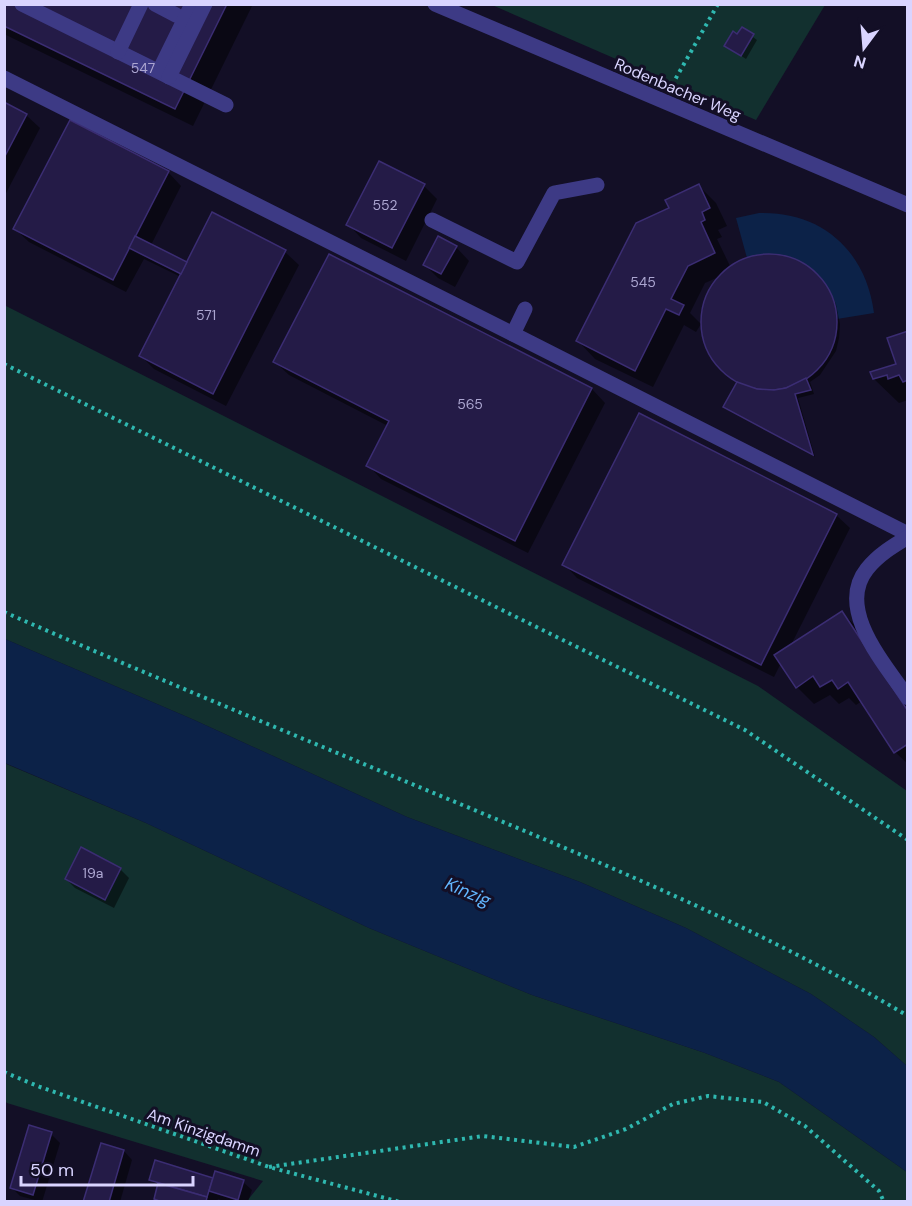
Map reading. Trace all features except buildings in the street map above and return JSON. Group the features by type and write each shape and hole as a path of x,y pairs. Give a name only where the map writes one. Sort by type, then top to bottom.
{"street":[{"path":"22,4 226,105"},
{"path":"118,52 141,4"},
{"path":"155,4 176,15"},
{"path":"164,74 192,4"},
{"path":"164,74 205,4"},
{"name":"Rodenbacher Weg","path":"435,4 908,205"},
{"path":"4,78 908,535 884,552 867,569 857,586 856,609 867,636 908,698"},
{"path":"432,220 517,262 554,193 597,185"},
{"path":"513,334 525,309"}],"path":[{"path":"662,102 718,4"},
{"path":"4,364 745,730 908,840"},
{"path":"4,612 547,840 737,924 855,985 908,1016"},
{"name":"Am Kinzigdamm","path":"4,1072 40,1087 269,1167 400,1202"},
{"path":"269,1167 483,1136 574,1147 626,1129 673,1104 708,1096 763,1102 805,1126 879,1191 884,1202"}],"green space":[{"path":"492,5 825,5 756,120"},
{"path":"4,305 758,686 907,791 907,1066 874,1037 811,994 686,928 580,882 407,817 192,719 5,639"},
{"path":"4,763 146,823 369,928 532,995 705,1053 779,1082 907,1172 907,1201 247,1201 263,1181 7,1103 4,1100"}],"water":[{"path":"759,213 782,214 802,219 821,227 837,239 862,271 874,313 837,319 827,287 812,270 781,256 758,255 747,258 736,218"},
{"name":"Kinzig","path":"5,639 192,719 407,817 580,882 686,928 811,994 874,1037 907,1066 907,1172 779,1082 705,1053 532,995 369,928 146,823 5,763"}]}
